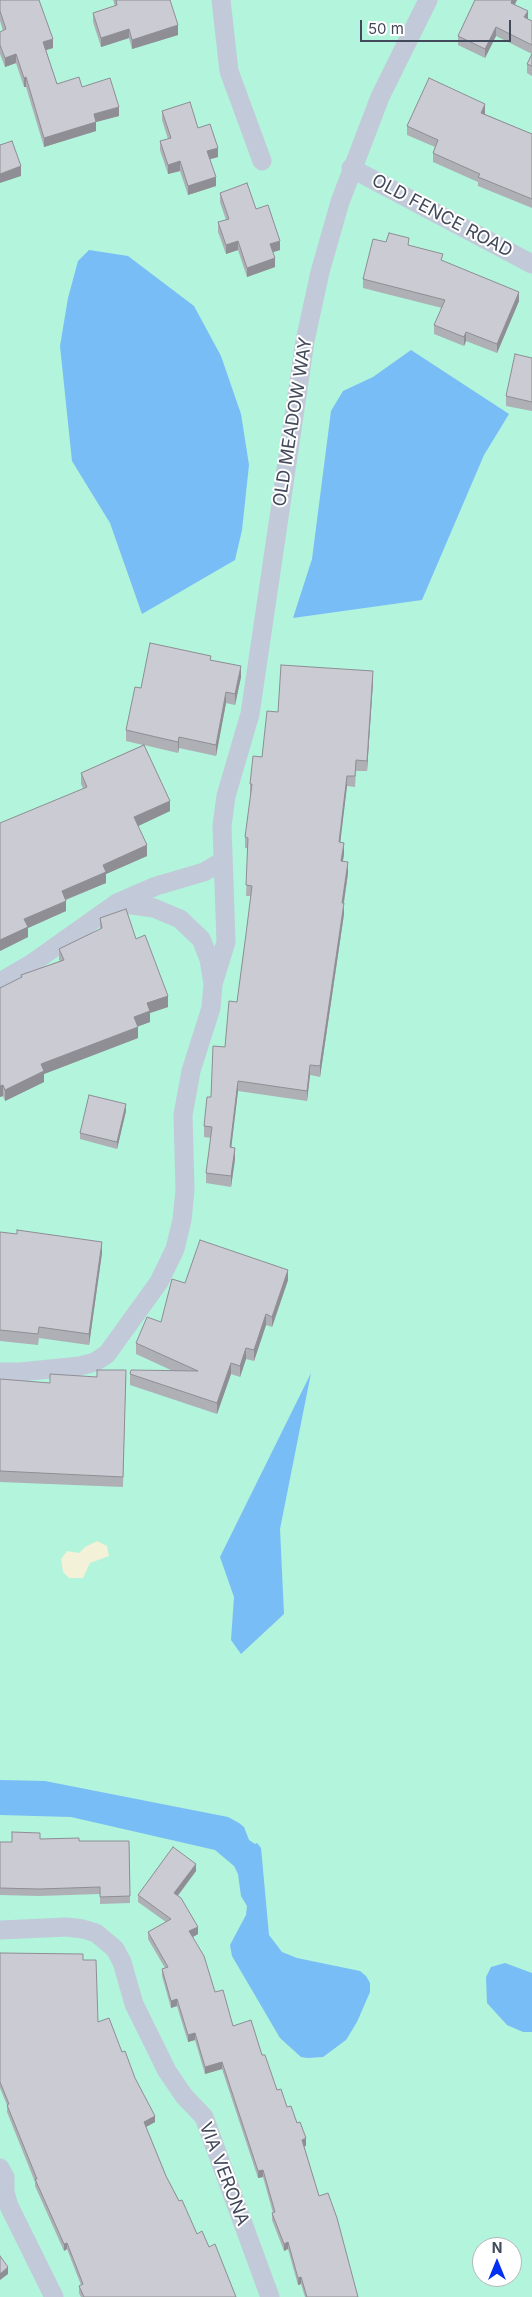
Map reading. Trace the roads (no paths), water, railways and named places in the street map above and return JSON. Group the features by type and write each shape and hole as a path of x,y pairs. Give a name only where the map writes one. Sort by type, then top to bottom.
{"street":[{"path":"221,0 228,71 262,161"},
{"name":"OLD MEADOW WAY","path":"0,1372 72,1367 95,1362 107,1354 163,1275 175,1248 182,1220 185,1190 183,1115 187,1086 211,1008 213,984 226,942 222,826 226,796 250,714 305,341 320,272 351,168 380,97 428,0"},
{"name":"OLD FENCE ROAD","path":"351,168 532,264"},
{"path":"0,982 31,964 117,902 156,886 204,872 223,861"},
{"name":"OLD MEADOW WAY","path":"117,902 167,912 191,928 200,939 209,959 213,984"},
{"name":"VIA VERONA","path":"0,1930 67,1927 82,1929 96,1934 115,1949 122,1962 134,2004 167,2071 184,2096 204,2117 270,2297"},
{"path":"0,2168 4,2178 9,2206 54,2297"}],"water":[{"path":"89,250 128,256 194,306 221,356 241,414 249,465 242,530 235,560 142,614 110,523 72,461 60,346 68,298 78,261"},
{"path":"411,350 509,414 484,455 422,600 293,618 312,559 331,411 343,391 373,377"},
{"path":"311,1373 280,1529 284,1614 241,1654 231,1640 234,1597 220,1557"},
{"path":"0,1780 45,1781 228,1817 239,1823 244,1827 249,1840 255,1844 257,1843 261,1848 269,1935 282,1952 297,1958 360,1971 370,1983 370,1992 357,2022 346,2040 323,2057 308,2058 301,2057 280,2038 232,1956 230,1945 246,1915 247,1906 241,1896 238,1874 234,1866 215,1850 71,1817 0,1815"},
{"path":"505,1963 532,1973 532,2032 523,2032 507,2025 487,2003 486,1977 491,1967"}]}
